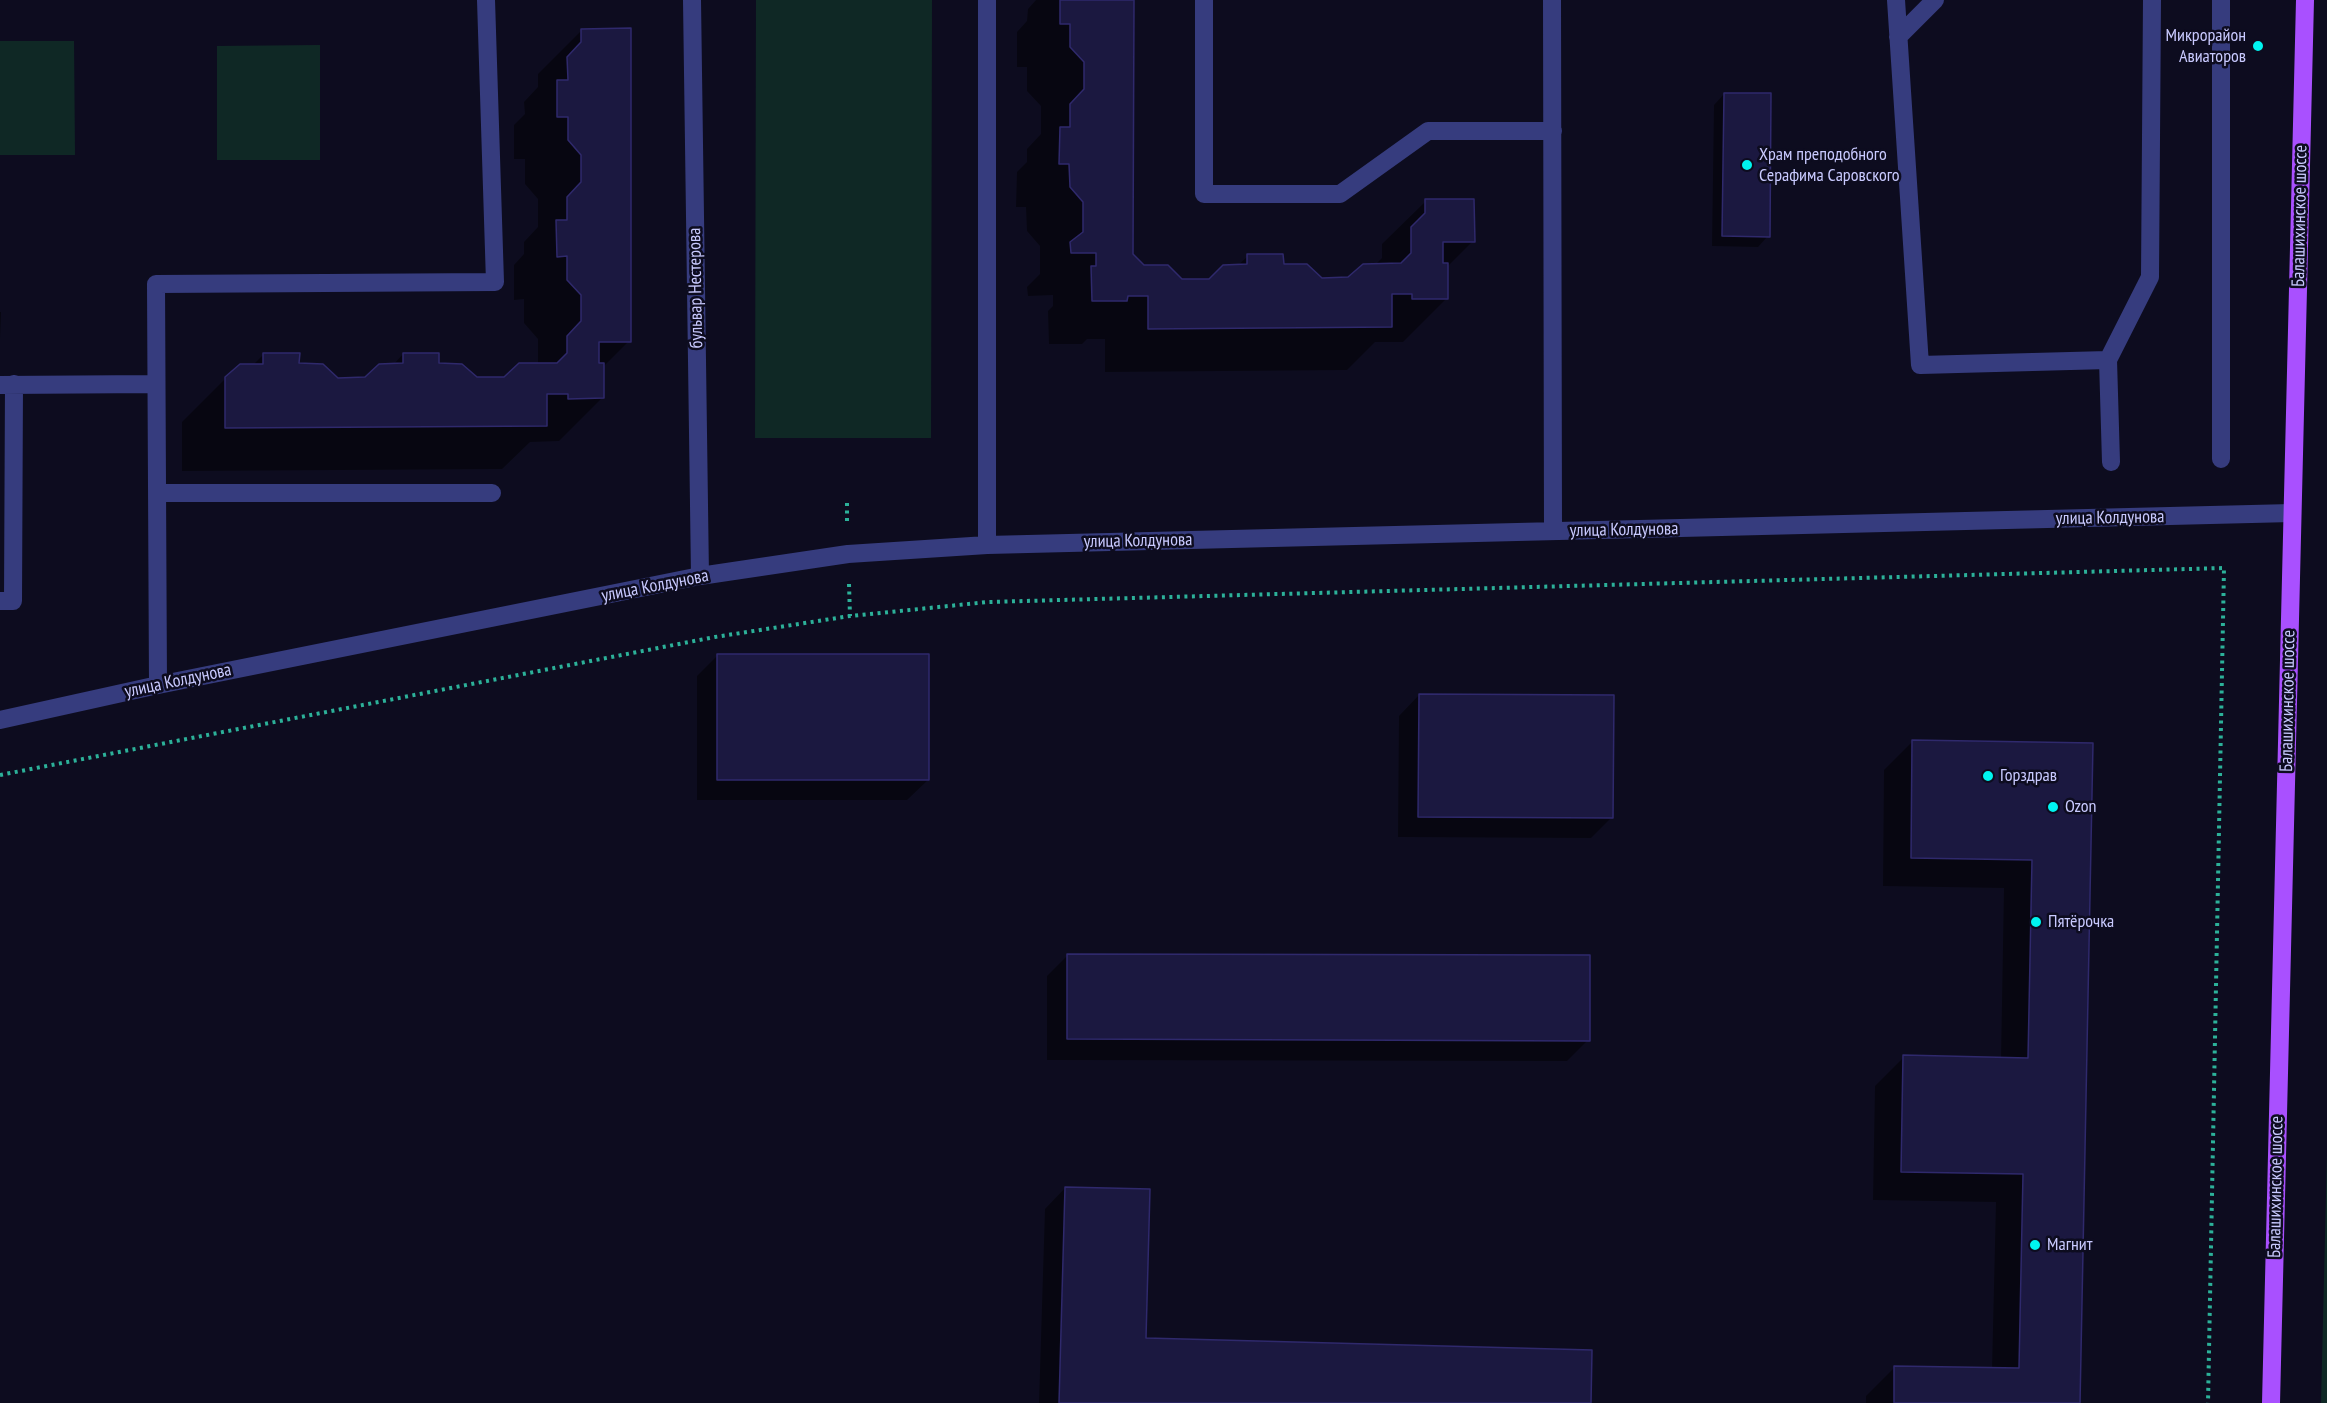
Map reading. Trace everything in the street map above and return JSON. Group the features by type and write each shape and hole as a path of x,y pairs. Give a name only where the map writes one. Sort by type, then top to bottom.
{"main road":[{"name":"Балашихинское шоссе","path":"2271,1403 2305,0"}],"street":[{"path":"158,685 156,284 495,282 486,0"},
{"name":"бульвар Нестерова","path":"692,0 700,576"},
{"path":"987,0 987,545"},
{"path":"1204,0 1204,194 1340,195 1428,131 1552,132"},
{"path":"1552,0 1553,531"},
{"path":"1896,0 1920,365 2108,360"},
{"path":"1898,37 1935,0"},
{"path":"2111,462 2108,360 2150,277 2152,0"},
{"path":"2221,0 2221,459"},
{"path":"0,601 13,601 7,385 156,384"},
{"path":"157,493 492,493"},
{"name":"улица Колдунова","path":"0,720 158,685 700,576 848,554 987,545 2292,513"}],"path":[{"path":"0,775 715,637 850,616 965,605 2224,568 2208,1403"}],"green space":[{"path":"756,0 932,0 931,438 755,438"},
{"path":"0,41 74,41 75,155 0,155"},
{"path":"320,45 320,160 217,160 217,46"},
{"path":"2327,1153 2327,1403 2321,1403"}],"building":[{"path":"1060,0 1134,0 1133,254 1144,265 1168,265 1182,279 1209,279 1223,265 1247,264 1247,254 1283,254 1284,264 1307,264 1322,278 1348,277 1363,264 1401,263 1411,253 1411,227 1425,213 1425,199 1474,199 1475,242 1443,242 1443,263 1448,263 1448,299 1412,299 1412,294 1392,294 1392,327 1148,329 1148,296 1128,296 1127,301 1092,301 1091,266 1096,266 1096,253 1071,253 1070,242 1083,232 1083,202 1070,187 1069,164 1059,164 1060,127 1070,127 1070,104 1084,89 1084,62 1070,47 1070,24 1060,24"},
{"path":"631,28 631,342 599,342 599,363 604,363 604,398 568,399 568,394 547,394 547,426 225,428 225,377 240,364 263,364 263,353 300,353 299,363 323,364 338,378 365,377 379,364 403,363 403,353 439,353 439,363 462,364 477,377 504,377 519,363 557,363 567,353 567,336 581,321 581,295 567,280 567,256 557,257 556,220 567,220 567,197 581,182 581,155 568,140 568,117 557,117 557,80 568,80 567,57 581,42 581,29"},
{"name":"Храм преподобного Серафима Саровского","path":"1724,93 1771,93 1770,237 1722,236"},
{"path":"717,654 929,654 929,780 717,780"},
{"path":"1419,694 1614,695 1613,818 1418,817"},
{"path":"1912,740 2093,743 2080,1403 1894,1403 1894,1366 2019,1368 2023,1174 1901,1172 1903,1055 2028,1058 2032,860 1911,858"},
{"path":"1067,954 1590,955 1590,1041 1067,1039"},
{"path":"1065,1187 1150,1189 1146,1338 1592,1350 1591,1403 1059,1403"}],"place":[{"name":"Микрорайон Авиаторов","path":"2258,46"},
{"name":"Храм преподобного Серафима Саровского","path":"1747,165"},
{"name":"Горздрав","path":"1988,776"},
{"name":"Ozon","path":"2053,807"},
{"name":"Пятёрочка","path":"2036,922"},
{"name":"Магнит","path":"2035,1245"}]}
